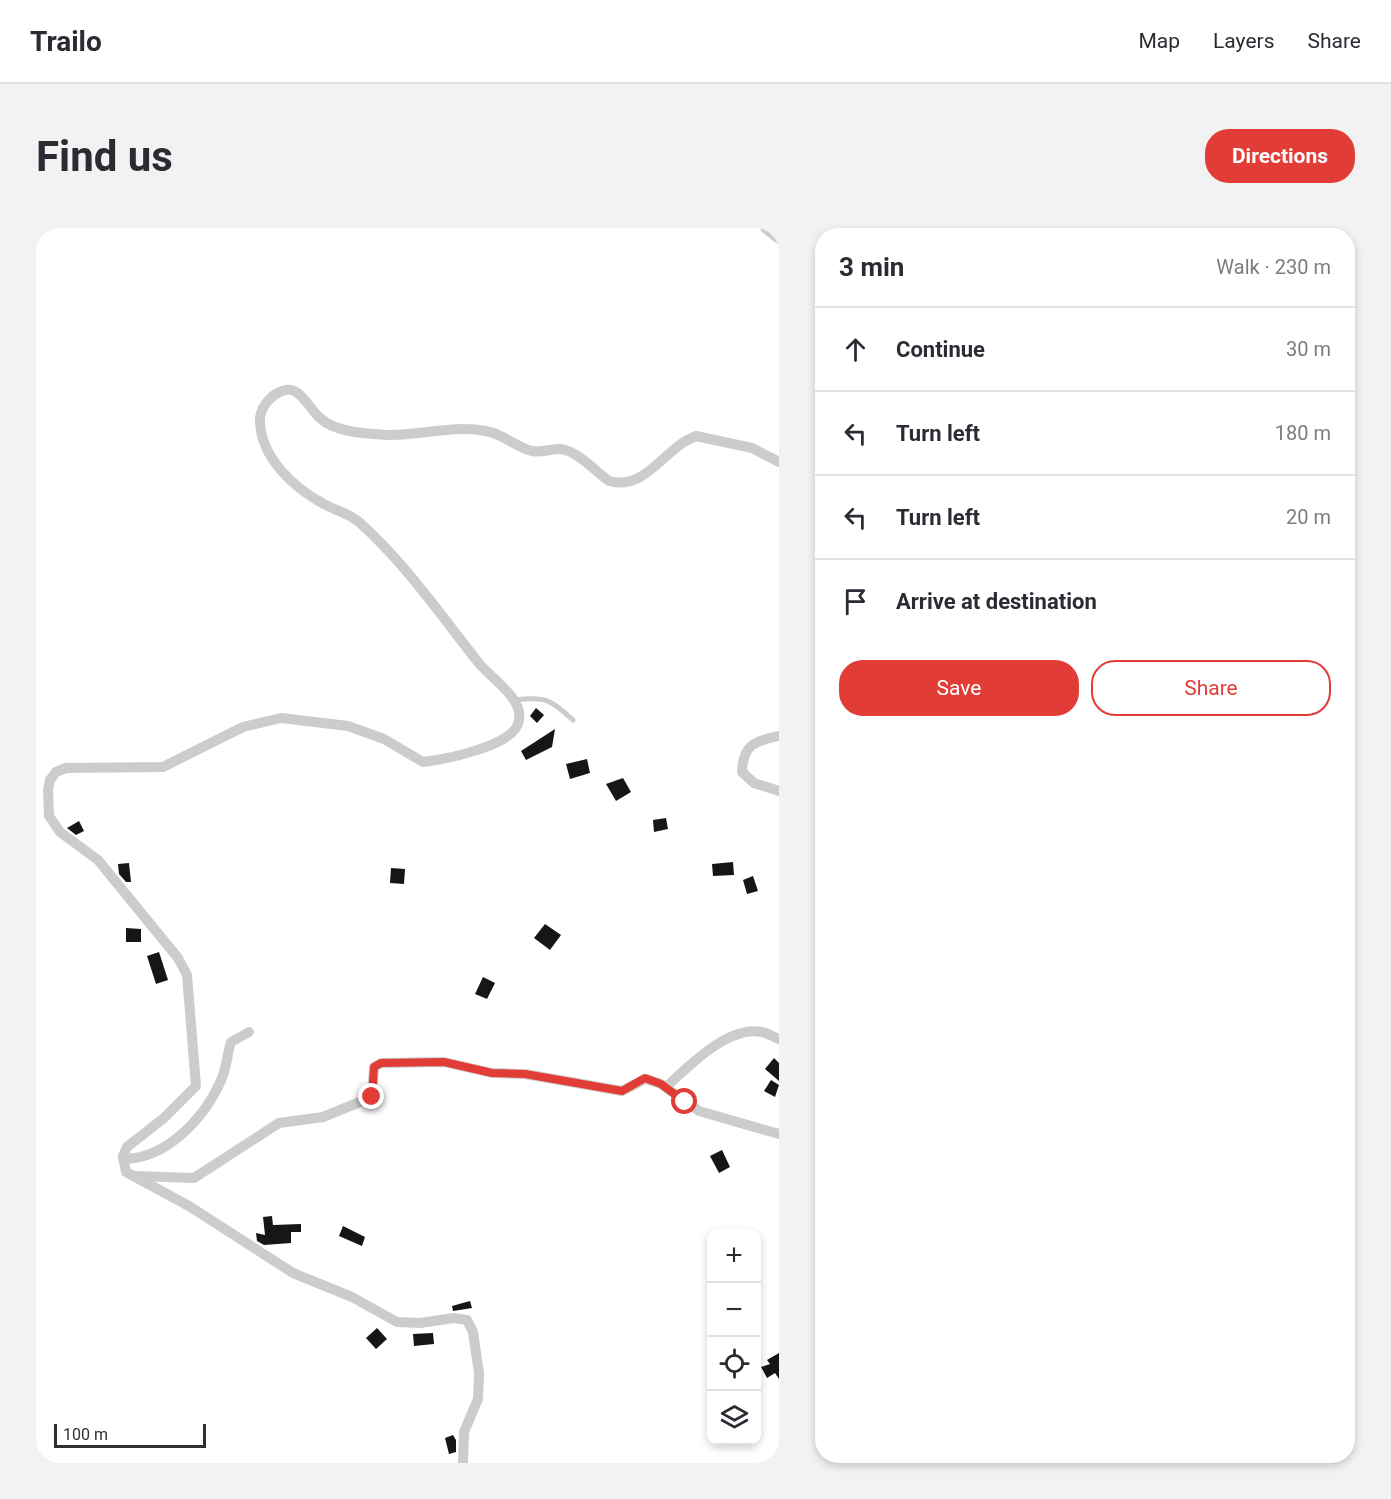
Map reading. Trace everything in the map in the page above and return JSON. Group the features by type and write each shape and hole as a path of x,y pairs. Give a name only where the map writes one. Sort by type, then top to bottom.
{"street":[{"path":"765,228 779,240"},
{"path":"463,1463 465,1425 478,1399 479,1372 473,1332 467,1320 454,1318 420,1323 397,1322 352,1297 293,1273 189,1206 126,1172 123,1158 127,1147 164,1118 196,1086 189,980 178,958 98,860 60,832 49,816 48,790 56,772 80,767 163,767 243,727 281,718 348,726 384,739 423,762 502,741 516,730 520,719 514,700 480,665 394,555 356,519 320,502 285,475 268,455 259,419 263,406 272,396 289,389 299,394 319,418 329,425 369,434 415,435 462,429 485,430 503,434 533,451 562,449 617,484 640,479 665,455 696,436 752,448 779,462"},
{"path":"779,736 752,744 742,756 742,772 754,783 779,791"},
{"path":"123,1158 137,1159 177,1138 209,1106 223,1077 231,1042 249,1032"},
{"path":"666,1087 700,1055 728,1039 747,1033 761,1032 779,1039"},
{"path":"132,1176 194,1178 279,1123 323,1117 356,1102 368,1100 372,1097 374,1067 381,1063 444,1062 492,1073 525,1074 622,1091 645,1078 666,1087 699,1111 779,1134"}],"lane":[{"path":"514,700 542,698 552,701 573,720"}],"building":[{"path":"536,708 544,715 537,723 530,716"},
{"path":"555,729 552,747 526,760 521,751"},
{"path":"587,759 590,773 570,779 566,764"},
{"path":"623,778 631,792 616,801 606,784"},
{"path":"666,818 668,829 654,832 653,820"},
{"path":"79,821 84,831 76,835 67,828"},
{"path":"733,862 734,875 713,876 712,864"},
{"path":"129,863 131,882 126,882 119,874 118,864"},
{"path":"391,868 405,869 404,884 390,883"},
{"path":"753,876 758,891 747,894 743,880"},
{"path":"545,924 561,935 550,950 534,938"},
{"path":"126,928 141,929 141,942 126,942"},
{"path":"159,952 168,980 156,984 147,956"},
{"path":"483,977 495,983 487,999 475,994"},
{"path":"774,1058 779,1063 779,1081 765,1069"},
{"path":"771,1080 779,1085 775,1097 764,1091"},
{"path":"722,1150 730,1167 719,1173 710,1156"},
{"path":"272,1216 273,1225 301,1224 301,1232 291,1232 291,1243 264,1245 257,1241 256,1233 265,1235 263,1217"},
{"path":"343,1226 365,1237 362,1246 339,1236"},
{"path":"470,1301 472,1308 453,1311 452,1306"},
{"path":"377,1328 387,1339 376,1349 366,1338"},
{"path":"433,1333 434,1344 414,1346 413,1334"},
{"path":"779,1353 779,1379 775,1373 767,1378 761,1367 770,1364 767,1360"},
{"path":"453,1435 456,1440 456,1452 449,1454 445,1438"}],"route":[{"path":"372,1097 374,1067 381,1063 444,1062 492,1073 525,1074 622,1091 631,1088 645,1078 661,1084 685,1102"}]}
